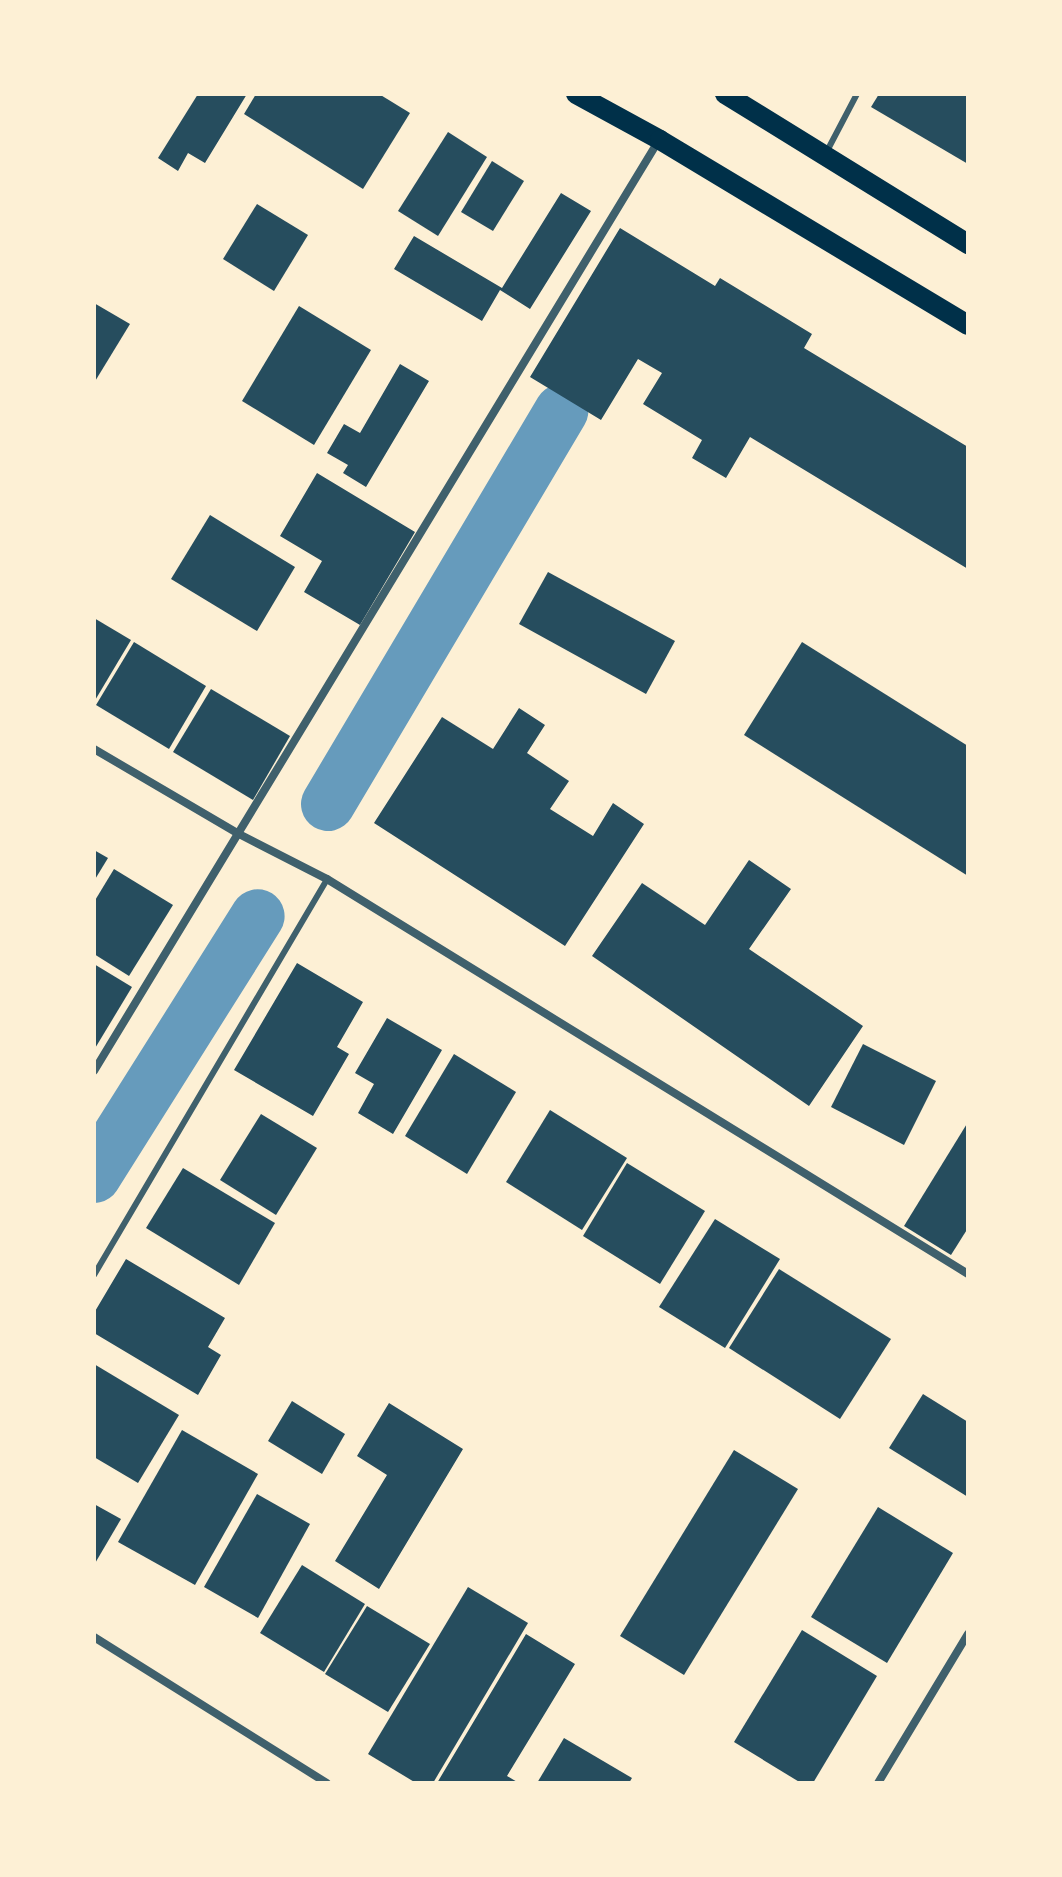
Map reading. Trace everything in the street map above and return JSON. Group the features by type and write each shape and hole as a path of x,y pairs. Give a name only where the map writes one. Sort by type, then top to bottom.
{"main road":[{"path":"576,94 660,140 968,325"},
{"path":"725,94 968,244"}],"street":[{"path":"94,1071 660,140"},
{"path":"94,749 239,834 327,879 968,1274"},
{"path":"878,1783 968,1634"},
{"path":"94,1637 327,1783"}],"lane":[{"path":"824,156 857,94"},
{"path":"94,1275 327,879"}],"building":[{"path":"198,94 247,94 205,163 188,153 178,171 158,158"},
{"path":"256,94 379,94 410,113 363,189 244,114"},
{"path":"879,94 968,94 968,164 871,107"},
{"path":"448,132 487,157 438,236 398,211"},
{"path":"492,161 524,181 493,231 461,212"},
{"path":"561,193 591,211 530,309 500,290 482,321 394,269 414,236 502,288"},
{"path":"257,204 308,235 274,291 223,259"},
{"path":"620,228 715,286 720,278 812,334 804,348 968,447 968,569 750,437 726,478 692,458 702,440 643,404 662,373 638,359 601,420 530,377"},
{"path":"94,303 130,324 94,383"},
{"path":"299,306 371,350 314,445 242,401"},
{"path":"400,364 429,381 366,487 343,473 348,465 327,453 344,424 360,433"},
{"path":"317,473 415,532 360,625 304,592 322,561 280,536"},
{"path":"210,515 295,567 257,631 171,579"},
{"path":"548,572 675,641 646,694 519,624"},
{"path":"94,618 131,640 94,702"},
{"path":"134,642 206,686 169,749 96,705"},
{"path":"802,642 968,746 968,876 744,735"},
{"path":"211,689 290,736 253,800 173,752"},
{"path":"519,708 545,725 527,753 569,781 550,809 593,836 613,803 644,824 565,946 374,823 442,717 493,749"},
{"path":"94,850 108,858 94,881"},
{"path":"749,860 791,889 749,949 863,1026 809,1106 592,956 642,883 705,925"},
{"path":"114,869 173,905 129,976 94,954 94,902"},
{"path":"297,963 363,1002 337,1047 349,1054 313,1116 234,1070"},
{"path":"94,964 132,987 94,1050"},
{"path":"387,1018 442,1050 393,1134 358,1113 374,1084 355,1073"},
{"path":"863,1044 936,1081 904,1145 831,1107"},
{"path":"454,1054 516,1092 467,1174 405,1136"},
{"path":"550,1110 627,1158 582,1230 506,1182"},
{"path":"261,1114 317,1148 276,1215 220,1180"},
{"path":"968,1122 968,1228 951,1255 904,1226"},
{"path":"627,1163 705,1211 660,1284 583,1236"},
{"path":"183,1168 275,1223 239,1285 146,1228"},
{"path":"715,1219 780,1259 725,1348 659,1307"},
{"path":"126,1259 225,1318 208,1347 221,1355 198,1395 94,1333 94,1313"},
{"path":"779,1269 891,1339 840,1419 729,1348"},
{"path":"94,1364 179,1415 138,1483 94,1457"},
{"path":"923,1394 968,1422 968,1497 889,1448"},
{"path":"292,1401 345,1434 322,1474 268,1441"},
{"path":"389,1403 463,1449 379,1589 335,1561 387,1475 357,1456"},
{"path":"182,1430 258,1474 195,1585 118,1542"},
{"path":"734,1450 798,1489 684,1675 620,1636"},
{"path":"257,1494 310,1524 258,1618 204,1587"},
{"path":"94,1504 121,1519 94,1565"},
{"path":"878,1507 953,1553 887,1663 811,1617"},
{"path":"302,1565 365,1604 324,1672 260,1633"},
{"path":"468,1587 528,1623 433,1783 416,1783 368,1754"},
{"path":"367,1606 430,1644 388,1712 325,1674"},
{"path":"802,1630 877,1676 813,1783 801,1783 734,1742"},
{"path":"526,1634 575,1664 507,1776 519,1783 437,1783"},
{"path":"564,1738 632,1778 629,1783 537,1783"}],"waterway":[{"path":"328,804 561,411"},
{"path":"94,1176 258,916"}]}
